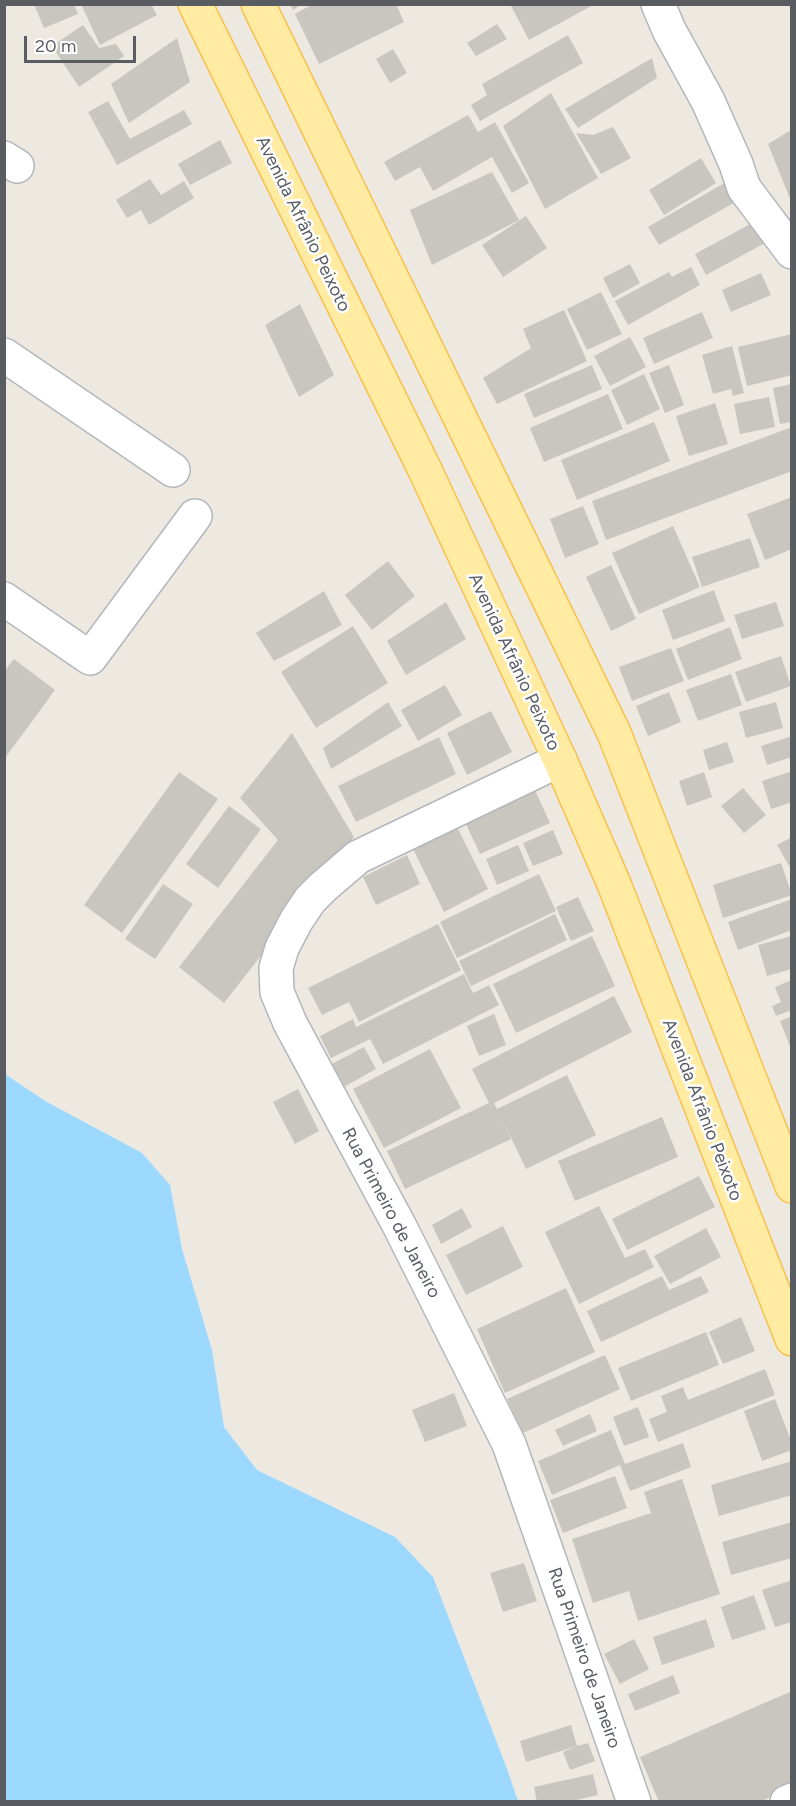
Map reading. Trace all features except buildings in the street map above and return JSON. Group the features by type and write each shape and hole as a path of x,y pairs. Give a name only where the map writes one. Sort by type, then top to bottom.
{"main road":[{"name":"Avenida Afrânio Peixoto","path":"195,4 425,470 560,760 614,884 792,1338"},
{"path":"258,4 615,733 792,1186"}],"street":[{"path":"658,4 669,30 708,101 744,188 792,252"},
{"path":"4,355 173,470"},
{"path":"4,599 90,658 195,516"},
{"name":"Rua Primeiro de Janeiro","path":"560,760 358,857 310,900 296,921 282,948 276,968 277,992 290,1023 399,1225 509,1444 634,1802"}],"water":[{"path":"5,1074 45,1101 142,1153 170,1185 182,1249 212,1350 224,1427 257,1470 395,1537 433,1577 518,1801 5,1801"}]}
